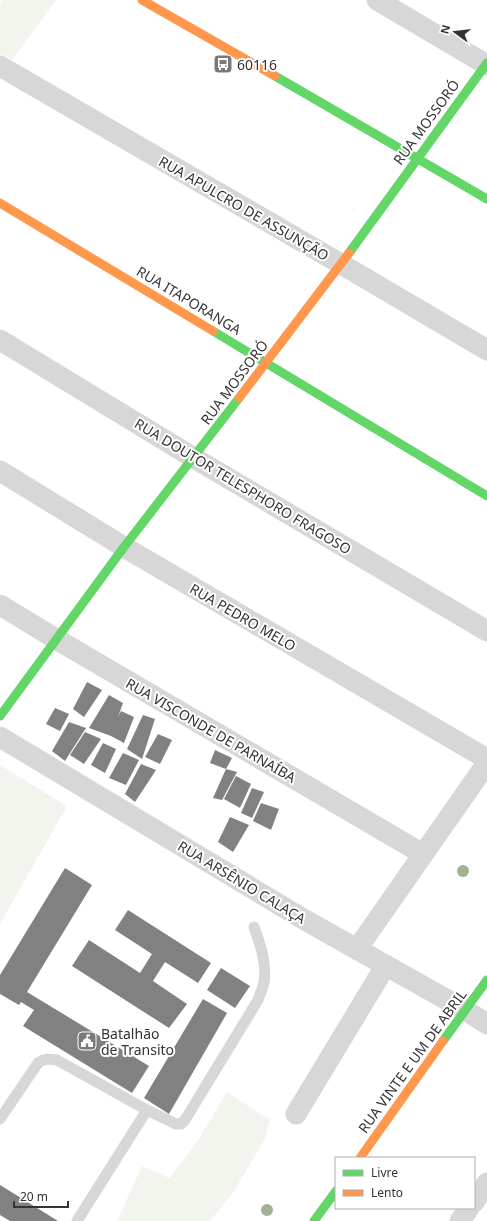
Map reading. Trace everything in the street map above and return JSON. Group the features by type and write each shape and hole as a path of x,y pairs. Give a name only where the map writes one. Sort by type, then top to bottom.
{"street":[{"path":"142,0 487,199"},
{"path":"377,0 487,64"},
{"name":"RUA MOSSORÓ","path":"0,716 124,547 194,458 341,264 487,64"},
{"name":"RUA APULCRO DE ASSUNÇÃO","path":"0,66 487,350"},
{"name":"RUA ITAPORANGA","path":"0,203 267,362 487,496"},
{"name":"RUA DOUTOR TELESPHORO FRAGOSO","path":"0,340 194,458 487,631"},
{"name":"RUA PEDRO MELO","path":"0,471 124,547 487,760"},
{"name":"RUA VISCONDE DE PARNAÍBA","path":"0,605 423,854"},
{"name":"RUA ARSÊNIO CALAÇA","path":"0,737 305,920 465,1010 487,1024"},
{"path":"357,949 487,763"},
{"path":"296,1114 386,965"},
{"name":"RUA VINTE E UM DE ABRIL","path":"361,1157 487,980"},
{"path":"475,1201 487,1184"},
{"path":"314,1221 335,1192"},
{"path":"460,1221 468,1209"}],"lane":[{"path":"0,1119 38,1063 49,1058 57,1060 147,1110 176,1124 181,1124 185,1120 258,1000 264,982 264,967 262,949 254,926"},
{"path":"77,1221 147,1110"}],"shaded area":[{"path":"2,0 56,0 12,60 0,53 0,3"},
{"path":"0,765 67,806 0,924"},
{"path":"227,1092 270,1120 265,1139 234,1191 210,1221 117,1221 142,1166 169,1178 197,1142"}],"building":[{"path":"87,682 102,690 84,717 73,709"},
{"path":"109,695 123,703 118,717 121,711 134,717 124,743 111,736 89,728"},
{"path":"55,708 69,714 60,731 46,724"},
{"path":"143,715 155,719 142,759 127,749"},
{"path":"69,722 86,728 65,761 52,751"},
{"path":"85,732 101,739 84,764 70,755"},
{"path":"158,734 172,740 160,764 145,757"},
{"path":"103,743 116,749 105,773 91,765"},
{"path":"215,750 232,758 226,769 210,763"},
{"path":"123,753 139,760 126,785 109,778"},
{"path":"141,764 156,770 135,802 125,794"},
{"path":"226,769 237,772 222,800 213,798"},
{"path":"236,776 251,784 240,808 224,799"},
{"path":"252,788 264,792 252,818 241,813"},
{"path":"261,803 279,809 271,830 253,821"},
{"path":"230,817 249,825 233,852 218,842"},
{"path":"65,868 92,885 27,992 149,1066 132,1093 23,1026 34,1010 21,1002 19,1005 0,994 0,975"},
{"path":"128,910 211,963 198,983 165,962 153,981 187,1004 169,1028 72,966 89,940 140,973 152,954 115,930"},
{"path":"221,968 250,986 235,1008 207,990"},
{"path":"203,999 227,1013 169,1114 144,1098"},
{"path":"0,1185 58,1221 10,1221 0,1215"}],"traffic: fast":[{"path":"349,253 487,63"},
{"path":"275,76 487,199"},
{"path":"213,331 487,496"},
{"path":"0,716 124,547 239,398"},
{"path":"443,1041 487,980"},
{"path":"314,1221 335,1192"}],"traffic: slow":[{"path":"142,0 275,76"},
{"path":"0,203 213,331"},
{"path":"239,398 349,253"},
{"path":"361,1157 443,1041"}],"place":[{"name":"60116","path":"223,64"},
{"name":"Batalhão de Transito","path":"87,1041"}]}
